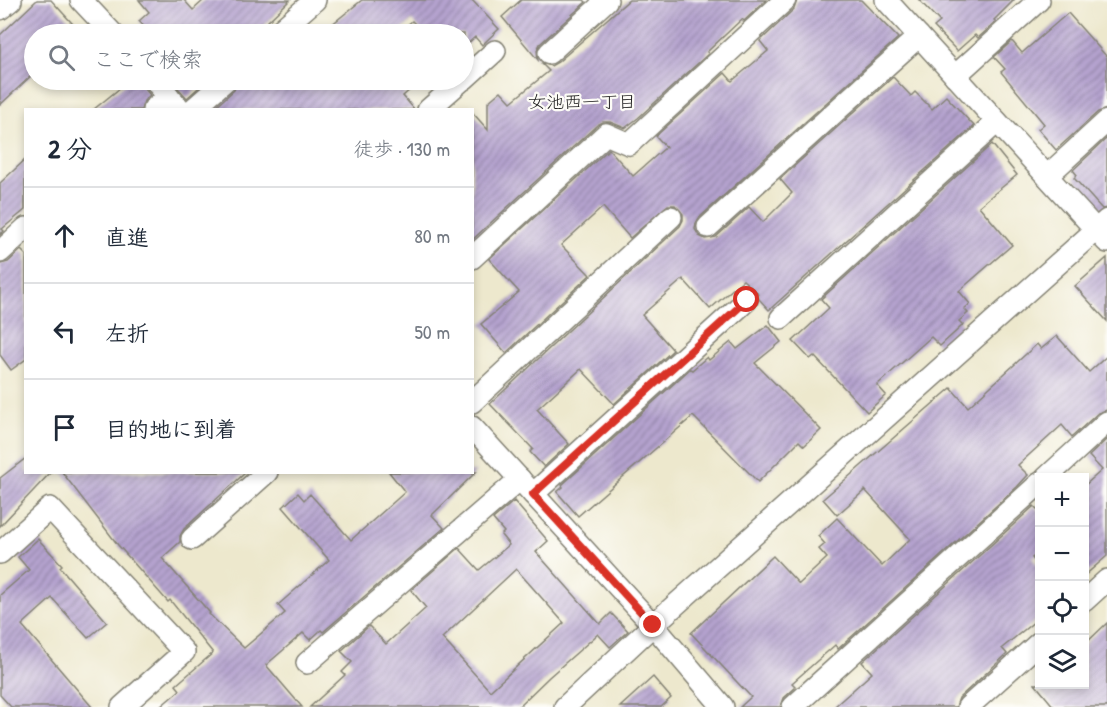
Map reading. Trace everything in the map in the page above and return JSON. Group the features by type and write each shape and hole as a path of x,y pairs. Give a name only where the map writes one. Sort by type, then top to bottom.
{"street":[{"path":"0,9 11,0"},
{"path":"81,0 104,24"},
{"path":"287,24 315,0"},
{"path":"549,53 607,0"},
{"path":"474,256 606,134 629,144 785,0"},
{"path":"565,707 653,625 1103,230 1047,176 886,0"},
{"path":"955,76 1040,0"},
{"path":"708,227 919,36"},
{"path":"474,69 495,51"},
{"path":"159,90 167,105"},
{"path":"194,108 215,90"},
{"path":"430,108 451,90"},
{"path":"781,318 997,122"},
{"path":"1047,176 1107,122"},
{"path":"474,400 671,217"},
{"path":"0,252 24,230"},
{"path":"307,663 526,486 747,300"},
{"path":"1050,473 1107,422"},
{"path":"474,430 653,625 723,707"},
{"path":"192,539 265,474"},
{"path":"793,707 1035,488"},
{"path":"0,553 50,508 184,652 122,707"},
{"path":"1089,596 1107,580"},
{"path":"968,707 1035,647"}],"building":[{"path":"37,0 51,0 73,24 24,24 24,82 0,105 0,35"},
{"path":"139,0 184,0 193,10 204,0 290,0 265,24 142,24 139,21 149,12"},
{"path":"362,0 472,0 499,29 482,45 474,38 474,24 415,24 412,21 409,24 332,24"},
{"path":"521,0 584,0 586,2 540,44 537,50 538,60 502,17"},
{"path":"629,0 766,0 744,21 742,19 707,52 708,54 638,118 625,128 610,122 597,125 474,238 474,114 488,130 488,102 501,91 511,102 549,71 541,63 551,66"},
{"path":"797,0 861,0 898,38 699,218 695,229 699,236 705,239 716,237 749,207 763,222 792,193 780,179 893,77 911,96 915,92 932,109 946,96 974,126 769,310 759,299 757,292 743,280 710,309 683,279 642,315 673,350 614,404 581,369 537,409 569,444 544,467 530,452 533,449 490,404 680,226 683,214 675,205 668,205 630,238 603,207 561,245 590,275 506,353 481,324 519,292 489,259 609,149 633,176 666,147 656,136 725,73 732,81 768,51 760,41 794,9"},
{"path":"919,0 1014,0 994,20 996,22 978,38 975,35 957,51 934,27 940,22"},
{"path":"1068,13 1107,57 1107,109 1098,112 1056,150 1038,129 1044,124 1001,72 1005,69 994,57 1012,41 1022,53"},
{"path":"118,90 146,90 150,95 144,101 142,108 95,108"},
{"path":"180,90 196,90 187,98"},
{"path":"234,90 410,90 403,96 413,108 214,108"},
{"path":"1107,138 1107,208 1102,209 1074,178 1077,175 1073,170"},
{"path":"992,144 1017,175 979,206 1012,245 959,291 970,304 964,309 968,313 959,321 963,325 940,346 931,337 877,385 886,395 867,412 814,356 810,359 793,341 829,308 821,299"},
{"path":"24,161 24,211 2,229 4,231 0,235 0,183"},
{"path":"21,250 24,253 24,360 11,370 0,355 0,264 8,262"},
{"path":"1107,258 1107,321 1075,286"},
{"path":"768,325 781,342 755,363 821,430 804,446 799,441 758,482 693,416 578,516 557,492 563,487 562,485 690,369 692,370 707,357 709,360 731,342 737,349"},
{"path":"1057,336 1089,372 1107,356 1107,410 1098,413 1072,437 1062,425 1018,465 1028,475 1017,487 838,649 835,645 792,683 796,687 784,698 781,707 740,707 751,697 691,633 773,556 799,584 827,558 819,549 825,544 818,536 837,518 882,566 910,539 865,490 837,515 823,499 951,388 968,407 1037,344 1041,349"},
{"path":"1107,439 1107,556 1089,572 1089,482 1102,470 1089,456"},
{"path":"24,460 24,474 49,474 0,526 0,478"},
{"path":"64,474 244,474 184,529 180,542 162,558 209,614 244,648 285,613 278,605 329,560 283,507 298,493 304,500 310,494 351,540 405,492 391,474 474,474 432,515 444,528 323,632 321,630 310,640 303,633 266,665 302,707 160,707 180,690 176,685 213,653 170,600 168,602 118,545"},
{"path":"514,501 548,541 536,552 600,624 611,613 628,631 610,647 598,634 518,707 310,707 345,675 342,672 352,662 341,651 369,626 386,644 426,608 411,590 459,548 479,570 509,545 501,535 504,532 493,519","holes":["516,569 564,623 490,691 442,638"]},
{"path":"1035,507 1035,556 1032,558 1035,562 1035,621 1002,648 1007,654 959,698 956,707 834,707 872,673 862,662"},
{"path":"38,539 62,565 60,567 107,622 88,638 52,598 22,625 92,707 11,707 0,695 0,595 29,570 18,557"},
{"path":"1107,623 1107,707 1054,707 1039,689 1089,689 1089,640"},
{"path":"653,677 671,698 661,707 620,707"}],"district":[{"name":"女池西一丁目","path":"582,102"}],"route":[{"path":"653,625 533,494 747,300"}]}
